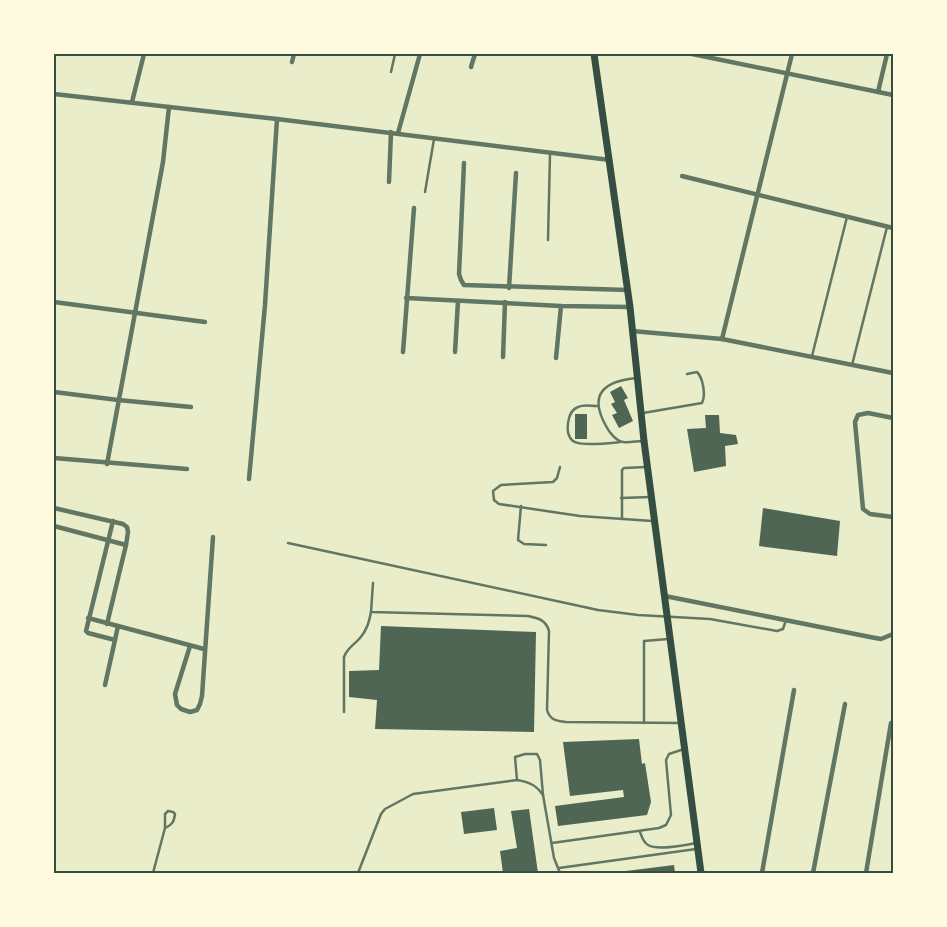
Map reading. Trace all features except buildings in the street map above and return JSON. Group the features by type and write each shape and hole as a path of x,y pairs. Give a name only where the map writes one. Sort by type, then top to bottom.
{"main road":[{"path":"594,54 630,307 644,441 701,873"}],"street":[{"path":"132,102 144,54"},
{"path":"292,62 294,54"},
{"path":"398,133 420,54"},
{"path":"471,67 475,54"},
{"path":"692,54 893,95"},
{"path":"722,339 792,54"},
{"path":"878,92 887,54"},
{"path":"54,94 277,118 550,154 610,160"},
{"path":"107,464 162,171 169,107"},
{"path":"249,479 265,305 277,118"},
{"path":"389,182 391,132"},
{"path":"464,163 460,274 464,285 509,288 627,290"},
{"path":"509,288 516,173"},
{"path":"682,176 893,228"},
{"path":"403,352 414,208"},
{"path":"406,298 561,306 630,307"},
{"path":"455,352 458,301"},
{"path":"54,302 205,322"},
{"path":"503,357 505,302"},
{"path":"556,358 561,306"},
{"path":"632,331 722,339 893,373"},
{"path":"54,392 191,407"},
{"path":"893,418 868,413 860,414 856,418 863,509 870,514 893,518"},
{"path":"54,458 107,464 187,469"},
{"path":"54,508 113,521 127,527 126,545 108,624"},
{"path":"113,521 86,632 116,640"},
{"path":"54,526 126,545"},
{"path":"190,646 175,694 177,705 181,710 186,711 196,710 200,704 212,537"},
{"path":"665,596 875,638 881,639 893,634"},
{"path":"88,618 204,649"},
{"path":"105,685 118,626"},
{"path":"762,873 794,690"},
{"path":"813,873 845,704"},
{"path":"866,873 891,723"}],"lane":[{"path":"391,72 396,54"},
{"path":"425,192 434,139"},
{"path":"548,240 550,154"},
{"path":"812,357 847,217"},
{"path":"852,365 886,227"},
{"path":"642,413 702,404 704,394 699,373 687,374"},
{"path":"621,442 609,431 597,406 599,398 608,386 617,381 638,378"},
{"path":"597,406 577,407 572,411 568,432 574,442 588,444 644,441"},
{"path":"560,467 557,478 553,482 501,484 493,491 494,500 500,504 572,515 655,521"},
{"path":"622,519 621,472 623,468 648,467"},
{"path":"621,498 652,497"},
{"path":"521,506 518,540 524,544 546,545"},
{"path":"288,542 598,610 710,620 777,631 783,629 786,620"},
{"path":"344,712 344,657 366,630 371,612 372,583"},
{"path":"371,612 528,616 537,618 544,621 549,631 547,710 553,720 566,722 682,723"},
{"path":"644,723 644,641 670,638"},
{"path":"552,843 663,826 670,820 671,815 666,760 669,754 685,749"},
{"path":"517,780 516,758 525,754 537,754 540,760 543,795 552,843 560,873"},
{"path":"358,873 381,814 385,809 413,794 424,791 517,780 536,786 543,795"},
{"path":"154,873 165,828 165,814 168,811 173,812 175,814 174,822 165,828"},
{"path":"640,831 646,844 653,847 698,846"},
{"path":"559,868 698,846"}]}
